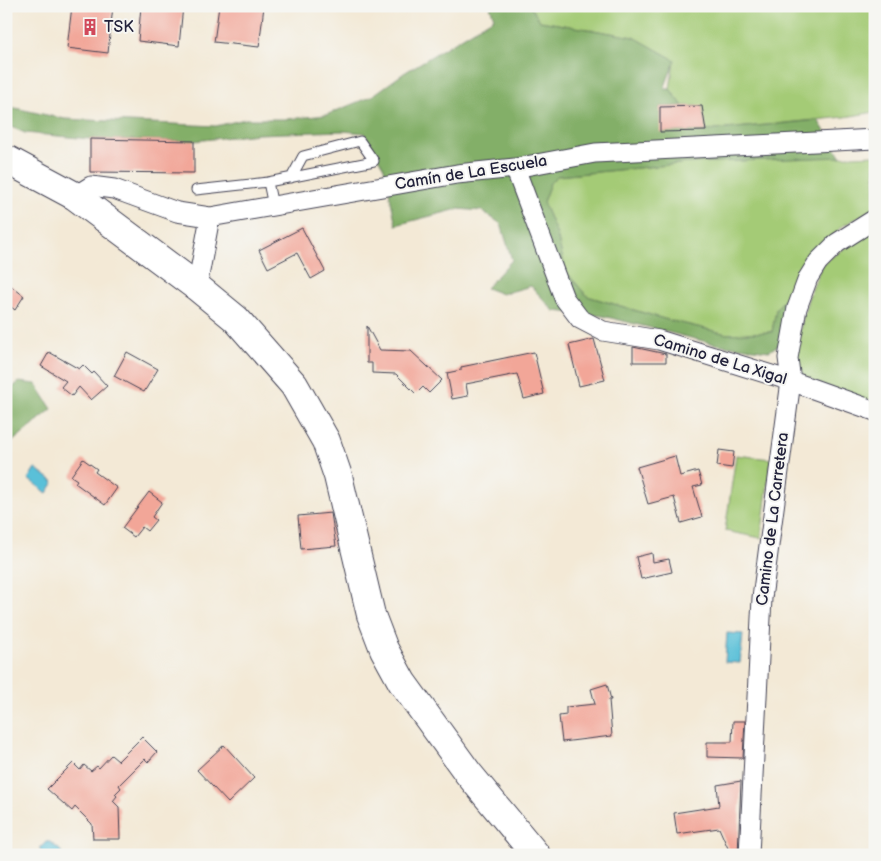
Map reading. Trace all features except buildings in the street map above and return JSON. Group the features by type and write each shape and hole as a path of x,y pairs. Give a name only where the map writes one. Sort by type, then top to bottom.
{"highway":[{"path":"6,159 75,196 196,287 236,319 294,384 326,441 338,476 370,615 384,649 402,682 468,773 536,855"}],"street":[{"name":"Camín de La Escuela","path":"75,196 91,186 114,189 177,212 210,217 457,174 515,168 595,152 875,139"},
{"name":"Camino de La Xigal","path":"515,168 564,298 580,319 603,332 659,340 791,381 875,412"},
{"path":"196,287 210,217"},
{"name":"Camino de La Carretera","path":"749,855 762,598 791,381 788,358 797,308 808,278 818,262 836,242 875,219"}],"lane":[{"path":"196,190 268,182 291,178 374,161 360,141 303,156 291,178"},
{"path":"268,182 273,206"}],"green space":[{"path":"490,6 530,6 540,21 634,37 675,60 664,89 670,89 683,106 660,107 661,132 706,131 818,120 841,157 688,163 557,176 550,183 543,202 557,235 566,272 587,296 664,319 727,334 772,332 776,309 787,297 788,321 782,343 769,351 715,344 603,316 554,311 531,286 502,294 486,288 512,260 501,224 482,211 458,209 396,225 384,168 364,133 343,131 258,134 194,141 90,139 25,133 6,125 6,106 65,119 216,126 245,119 287,119 326,115 372,96 404,73 494,18"},
{"path":"530,6 875,6 875,112 845,117 706,131 702,106 683,106 670,89 674,60 634,37 540,21"},
{"path":"875,155 875,208 841,227 810,262 787,297 776,309 772,332 727,334 664,319 587,296 566,272 557,235 543,202 550,183 557,176 688,163"},
{"path":"875,227 875,405 802,377 793,356 808,299 822,264"},
{"path":"19,382 36,384 52,409 6,447 6,393"},
{"path":"736,455 771,459 761,538 725,531"}],"water":[{"path":"35,468 54,482 47,493 28,479"},
{"path":"727,633 743,634 740,663 725,662"},
{"path":"46,842 50,842 61,851 62,855 41,854 40,848"}],"place":[{"name":"TSK","path":"90,27"}]}
